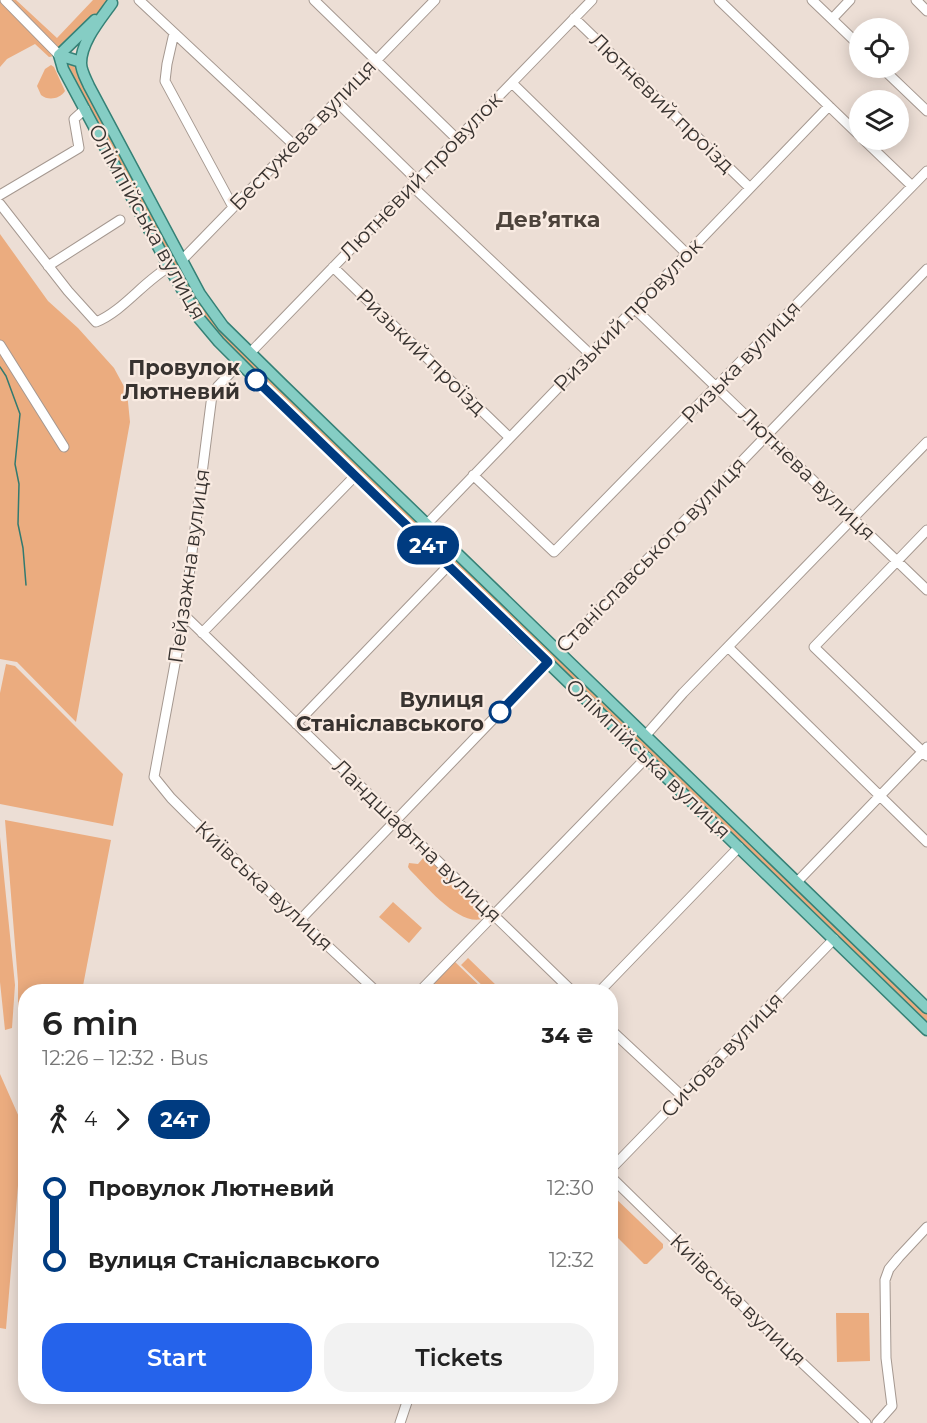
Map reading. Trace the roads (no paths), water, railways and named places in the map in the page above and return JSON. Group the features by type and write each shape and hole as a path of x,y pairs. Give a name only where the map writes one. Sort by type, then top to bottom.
{"main road":[{"path":"113,2 86,45 81,62 59,55 113,2"},
{"name":"Олімпійська вулиця","path":"59,55 63,69 198,317 240,363 355,476 927,1030"},
{"name":"Олімпійська вулиця","path":"81,62 89,86 200,294 217,318 927,1008"},
{"path":"76,93 89,86"},
{"name":"Бестужева вулиця","path":"169,267 182,260"},
{"path":"240,363 250,352"},
{"name":"Станіславського вулиця","path":"548,662 559,651"},
{"path":"786,893 797,882"}],"street":[{"path":"5,0 59,55"},
{"path":"139,0 294,145"},
{"path":"314,0 457,139"},
{"name":"Бестужева вулиця","path":"182,260 435,0"},
{"name":"Лютневий провулок","path":"250,352 592,0"},
{"path":"719,0 849,125"},
{"path":"812,0 849,30"},
{"path":"819,0 849,34"},
{"path":"833,17 850,0"},
{"path":"916,0 927,11"},
{"name":"Лютневий проїзд","path":"574,18 750,188"},
{"path":"174,33 165,81 233,207"},
{"path":"892,78 927,111"},
{"path":"899,78 927,105"},
{"path":"512,82 687,254"},
{"path":"336,101 415,183 590,354"},
{"name":"Ризький провулок","path":"427,524 829,106"},
{"path":"0,195 79,148 74,119 85,109"},
{"path":"874,150 912,186"},
{"name":"Ризька вулиця","path":"473,475 554,552 927,171"},
{"path":"0,204 48,266 96,322 143,288 151,278 169,267"},
{"path":"48,266 120,220"},
{"name":"Ризький проїзд","path":"333,267 509,437"},
{"name":"Станіславського вулиця","path":"559,651 766,435 926,273"},
{"name":"Лютнева вулиця","path":"634,308 927,590"},
{"path":"0,345 64,447"},
{"name":"Пейзажна вулиця","path":"154,777 183,615 212,395 240,363"},
{"path":"646,735 927,442"},
{"path":"202,633 355,476"},
{"path":"797,882 879,796 925,752 814,647 927,530"},
{"path":"296,724 449,565"},
{"name":"Ландшафтна вулиця","path":"183,615 565,984"},
{"path":"728,647 927,842"},
{"name":"Станіславського вулиця","path":"301,918 548,662"},
{"path":"428,984 647,758"},
{"name":"Київська вулиця","path":"154,777 192,819 301,918 369,984"},
{"path":"607,984 739,847"},
{"name":"Сичова вулиця","path":"618,1162 834,939"},
{"path":"618,1036 682,1096"},
{"name":"Київська вулиця","path":"618,1184 867,1423"},
{"path":"877,1423 892,1407 886,1358 886,1274 898,1257 927,1227"},
{"path":"400,1423 406,1404"}],"waterway":[{"path":"0,367 6,376 20,414 15,464 19,484 18,524 23,548 26,585"}],"place":[{"name":"Провулок Лютневий","path":"256,380"},
{"name":"Вулиця Станіславського","path":"500,712"}],"district":[{"name":"Дев’ятка","path":"548,219"}]}
